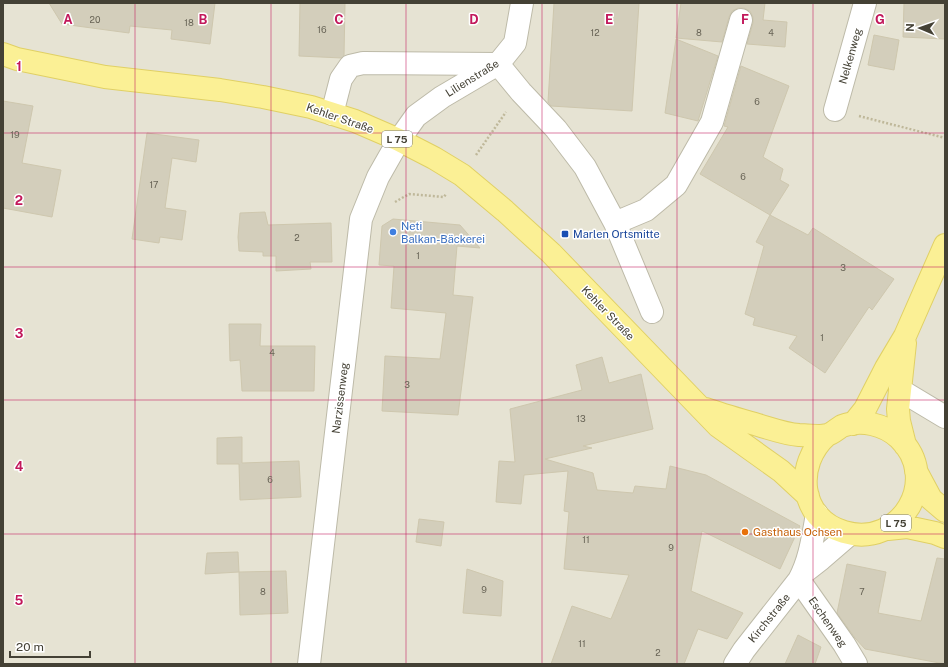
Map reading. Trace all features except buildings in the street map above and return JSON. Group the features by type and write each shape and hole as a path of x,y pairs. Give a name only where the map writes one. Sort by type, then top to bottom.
{"main road":[{"name":"Kehler Straße","path":"3,54 17,59 105,77 220,90 311,107 354,121 399,140 434,158 462,175 505,211 551,253 718,426 781,471 832,527 850,534 869,534 888,528 896,523 909,509 916,490 916,471 914,461 905,445 890,431 872,424 853,424 844,426 827,435 819,442 814,449 806,467 805,482 813,505"},
{"path":"853,424 865,409 886,368 905,336 945,244"},
{"path":"905,336 898,409 899,421 905,445"},
{"name":"Kehler Straße","path":"698,405 719,414 782,433 827,435"},
{"name":"Kehler Straße","path":"916,471 931,499 945,511"},
{"name":"Kehler Straße","path":"888,528 907,527 935,533 945,537"}],"street":[{"name":"Lilienstraße","path":"399,140 416,116 442,97 498,64 515,42 522,3"},
{"name":"Nelkenweg","path":"835,110 865,3"},
{"path":"615,223 646,210 676,185 712,122 740,20"},
{"path":"332,114 341,79 350,66 363,63 498,64 521,92 556,129 580,161 615,223 652,312"},
{"name":"Narzissenweg","path":"310,664 361,219 378,177 399,140"},
{"path":"900,390 945,417"},
{"name":"Kirchstraße","path":"801,577 813,535 813,505"},
{"name":"Kirchstraße","path":"735,664 744,650 801,577 850,534"},
{"name":"Eschenweg","path":"801,577 856,664"}],"path":[{"path":"835,110 945,138"}],"shaded area":[{"path":"3,3 945,3 945,664 3,664"}],"place":[{"name":"Neti Balkan-Bäckerei","path":"393,232"},
{"name":"Marlen Ortsmitte","path":"565,234"},
{"name":"Gasthaus Ochsen","path":"745,532"}]}
